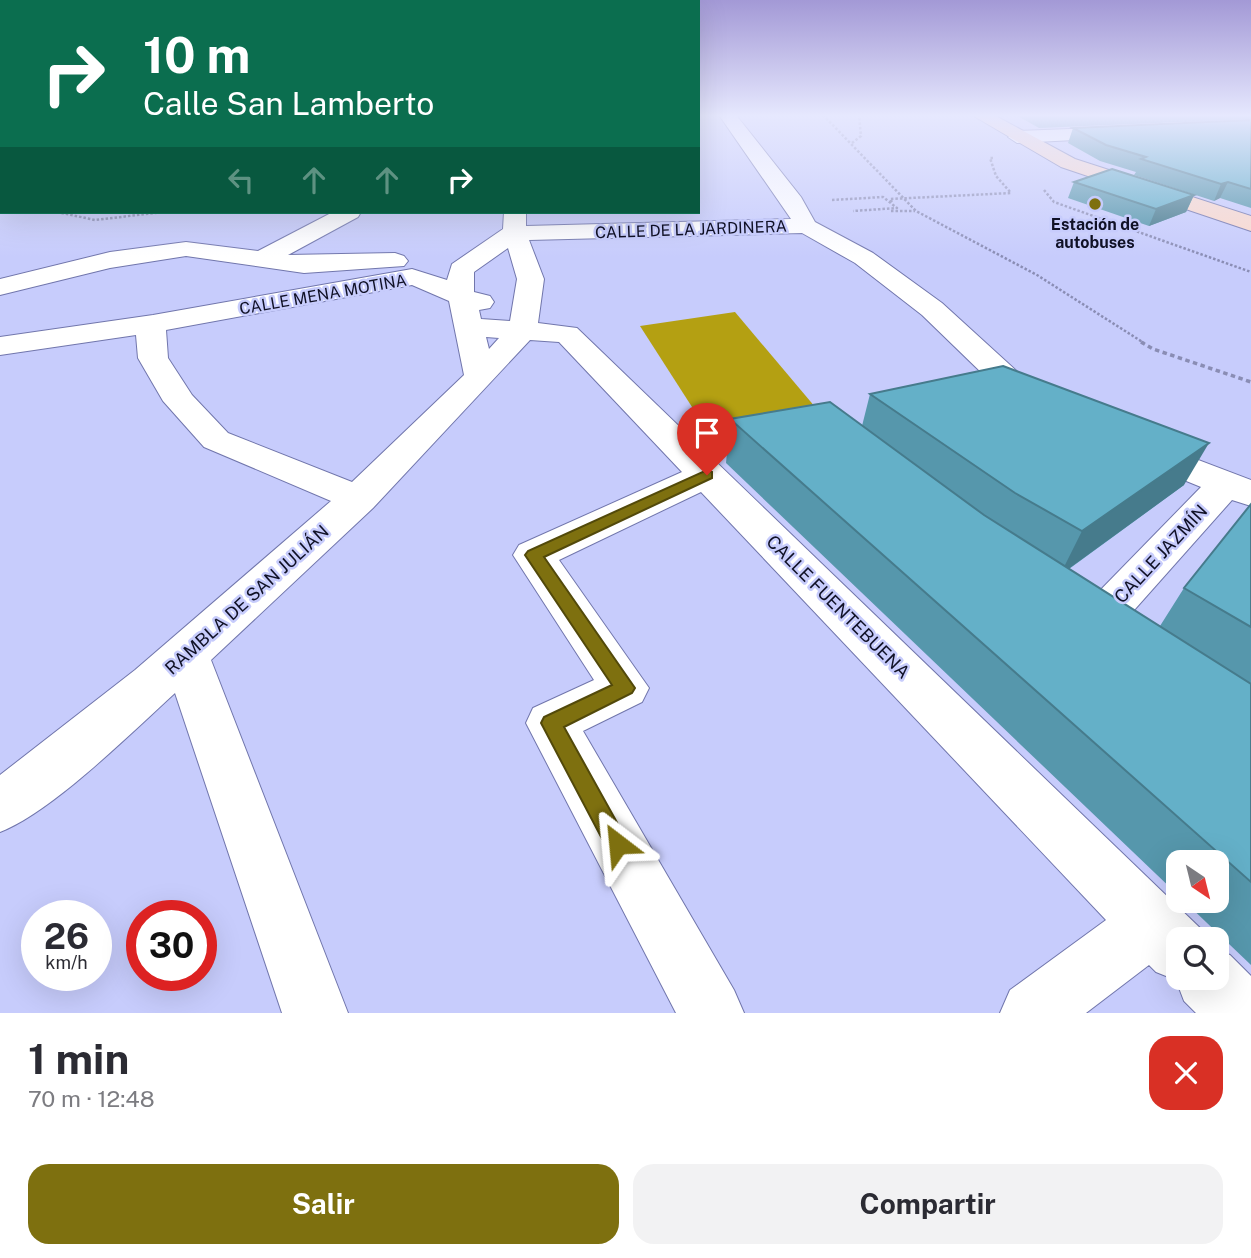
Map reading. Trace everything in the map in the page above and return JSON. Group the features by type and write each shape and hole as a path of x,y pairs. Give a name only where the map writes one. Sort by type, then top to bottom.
{"main road":[{"path":"1067,162 1251,225"}],"street":[{"path":"761,162 800,214"},
{"path":"262,258 346,214"},
{"name":"CALLE DE LA JARDINERA","path":"514,223 658,221 800,214 922,302 1027,401 1052,412"},
{"path":"480,377 460,288 461,269 514,223 529,272 525,320"},
{"name":"CALLE MENA MOTINA","path":"0,287 110,260 186,249 304,265 415,260 492,273 529,272"},
{"name":"CALLE MENA MOTINA","path":"0,346 152,324 412,277 425,279 467,314"},
{"name":"CALLE FUENTEBUENA","path":"467,314 525,320 567,334 1165,937"},
{"name":"RAMBLA DE SAN JULIÁN","path":"0,807 48,772 186,655 360,499 480,377 525,320"},
{"path":"152,324 153,358 179,401 216,440 360,499"},
{"path":"1114,438 1238,489"},
{"path":"707,475 534,555 625,688 551,723 711,1013"},
{"name":"CALLE JAZMÍN","path":"1062,601 1112,634 1238,489"},
{"path":"186,655 315,1013"},
{"path":"1033,1013 1165,937"},
{"path":"1219,990 1242,1013"}],"path":[{"path":"871,162 916,211 1037,275 1153,349 1251,382"},
{"path":"892,202 890,199 1011,192 991,162"},
{"path":"800,214 883,197 892,202 897,208 900,211 891,211 916,211"},
{"path":"1054,202 1251,272"},
{"path":"800,214 897,208"},
{"path":"61,214 70,219 136,214"}],"shaded area":[{"path":"735,312 821,414 710,435 640,326"}],"building":[{"path":"1151,162 1251,162 1251,189 1228,182 1221,184"},
{"path":"1112,169 1194,195 1156,209 1074,182"},
{"path":"1003,366 1209,443 1082,531 1015,493 870,394"},
{"path":"830,402 984,515 1251,684 1251,882 1229,862 1229,850 1215,850 730,419"},
{"path":"1251,504 1251,627 1184,588"}],"place":[{"name":"Estación de autobuses","path":"1095,204"}],"route":[{"path":"618,844 551,723 625,688 534,555 707,475"}]}
